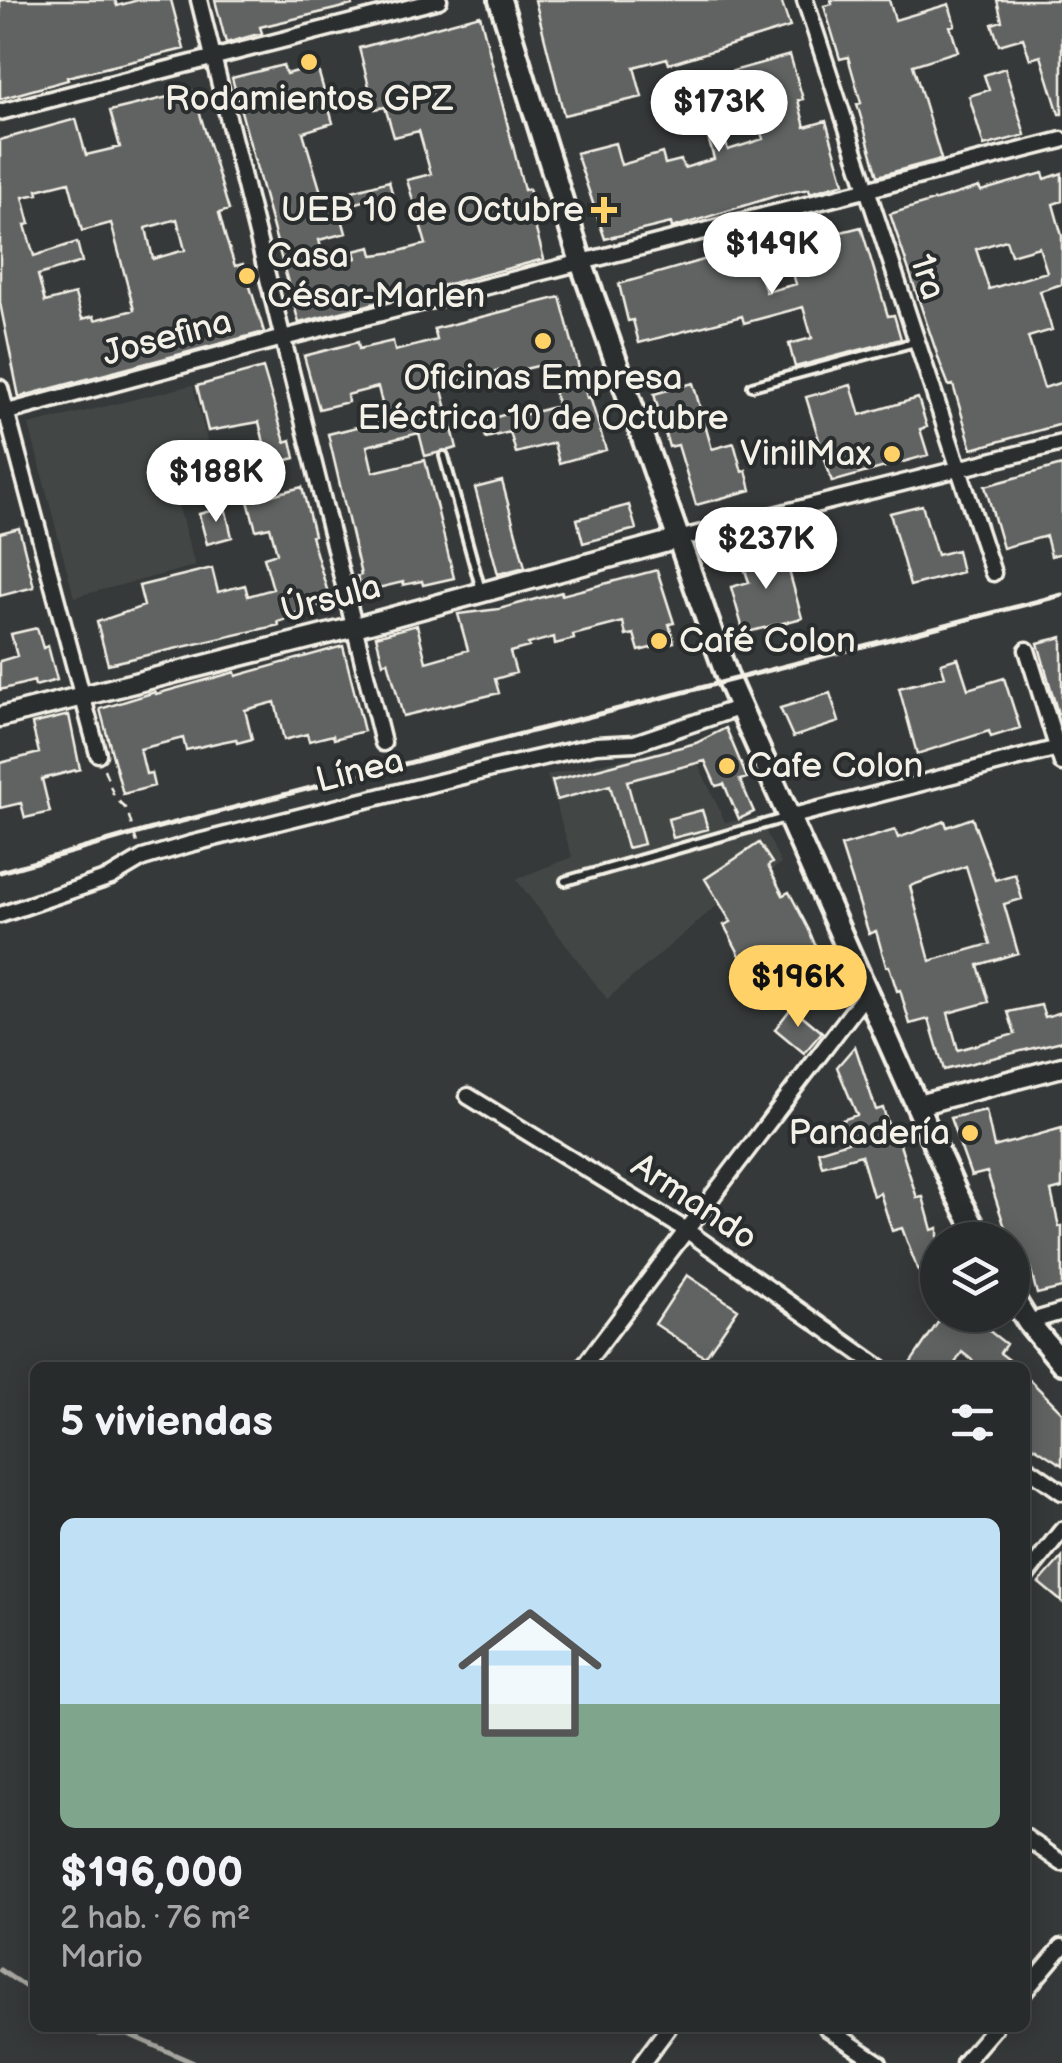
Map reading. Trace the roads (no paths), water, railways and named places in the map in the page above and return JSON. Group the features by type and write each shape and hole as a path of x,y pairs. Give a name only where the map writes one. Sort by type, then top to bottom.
{"main road":[{"path":"500,0 581,262 741,707 973,1222"},
{"path":"1030,1324 1062,1363"}],"street":[{"path":"199,0 383,744"},
{"path":"0,112 439,0"},
{"name":"1ra","path":"805,0 993,573"},
{"name":"Josefina","path":"3,413 1062,140"},
{"path":"0,388 3,413 98,754"},
{"path":"678,538 1062,443"},
{"name":"Úrsula","path":"0,717 355,627 678,538"},
{"path":"789,817 1060,752 1027,650"},
{"name":"Línea","path":"0,915 111,877 143,858 492,769 596,745 636,742 741,707"},
{"path":"587,1362 868,991"},
{"path":"918,1105 1062,1067"},
{"name":"Armando","path":"468,1096 686,1230 873,1362"},
{"path":"1030,1321 1062,1312"},
{"path":"1030,1470 1062,1492"},
{"path":"1030,1571 1062,1530"},
{"path":"1030,1841 1062,1863"},
{"path":"1030,1985 1062,1947"},
{"path":"642,2063 665,2032"},
{"path":"833,2032 879,2063"},
{"path":"964,2063 991,2032"}],"lane":[{"path":"752,386 916,342"},
{"path":"444,456 481,592"},
{"path":"565,881 789,817"}],"waterway":[{"path":"0,1970 30,1990"},
{"path":"96,2032 128,2034 194,2063"}],"railway":[{"path":"0,872 159,827 1062,595"}],"place":[{"name":"Rodamientos GPZ","path":"309,62"},
{"name":"UEB 10 de Octubre","path":"604,210"},
{"name":"Casa César-Marlen","path":"247,276"},
{"name":"Oficinas Empresa Eléctrica 10 de Octubre","path":"543,341"},
{"name":"VinilMax","path":"892,454"},
{"name":"Café Colon","path":"659,641"},
{"name":"Cafe Colon","path":"727,766"},
{"name":"Panadería","path":"970,1133"}]}
